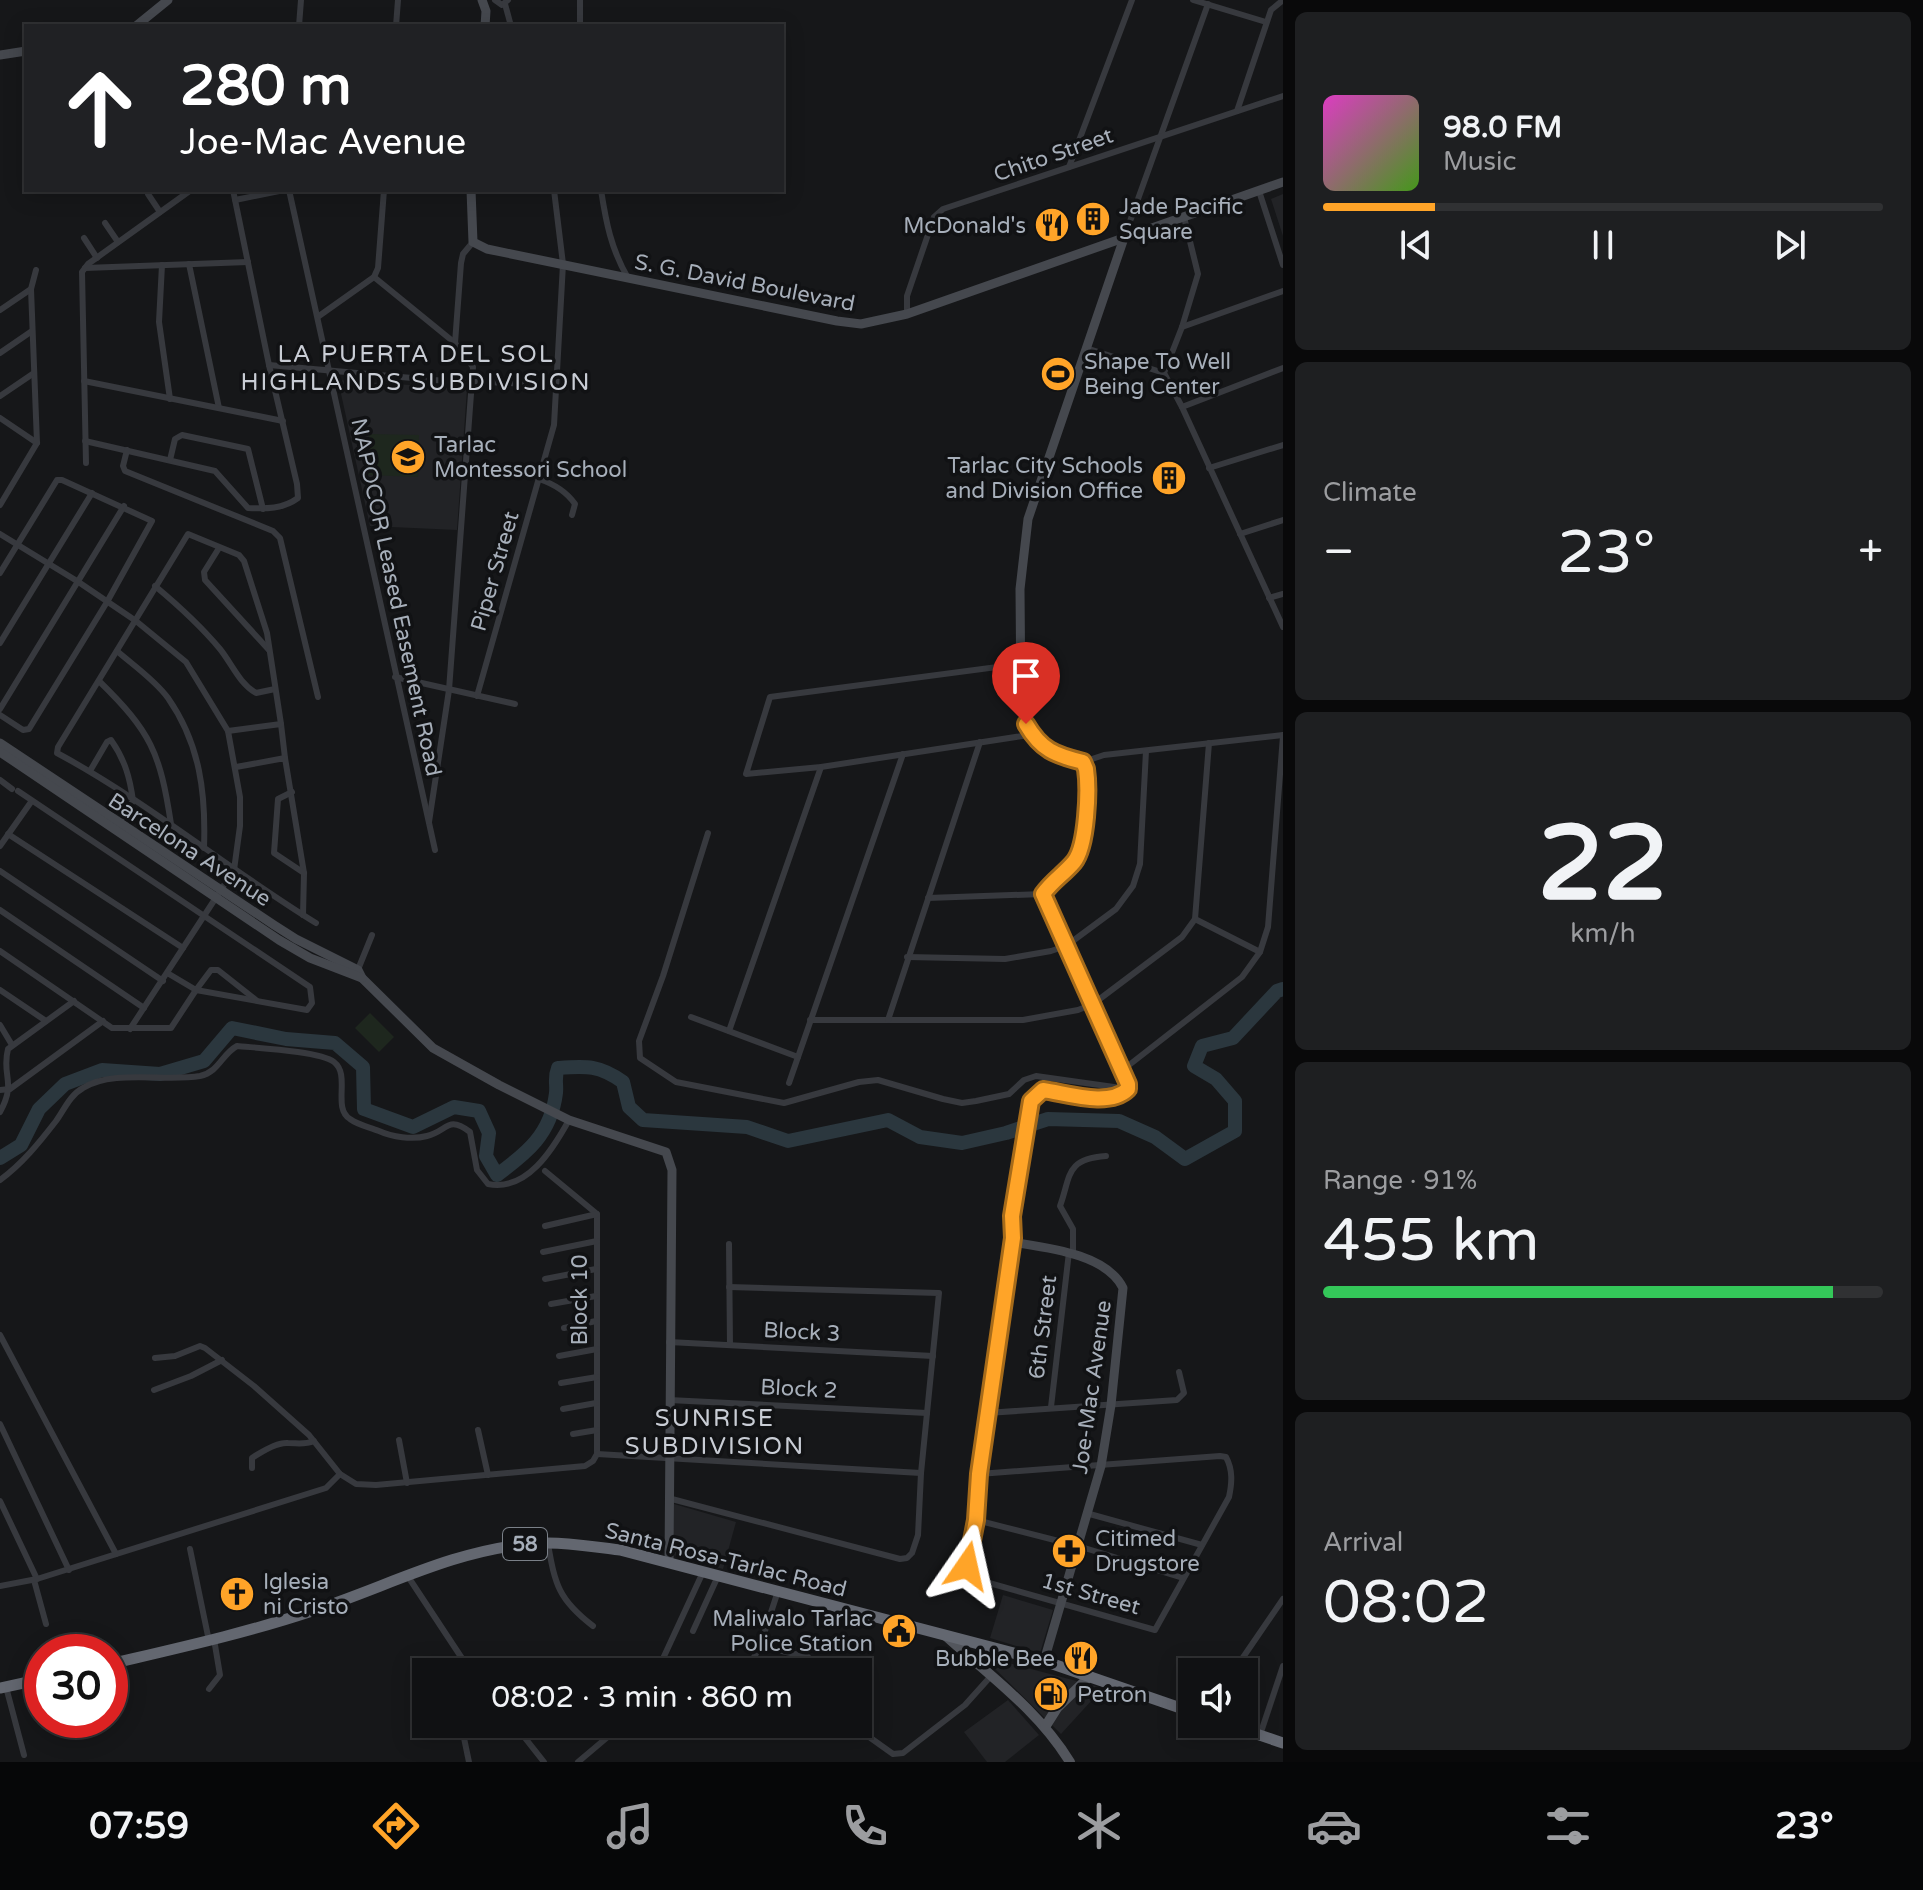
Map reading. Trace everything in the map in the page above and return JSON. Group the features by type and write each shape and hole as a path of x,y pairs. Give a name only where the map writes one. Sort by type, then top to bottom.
{"highway":[{"name":"Santa Rosa-Tarlac Road","path":"128,1660 315,1610 481,1551 529,1544 574,1544 620,1550 1044,1661 1178,1707"},
{"path":"3,1688 24,1683"},
{"path":"1260,1735 1283,1743"}],"main road":[{"path":"946,1635 1019,1698 1070,1762"},
{"path":"1045,1727 1057,1708 1090,1676"}],"street":[{"path":"138,24 168,0"},
{"path":"299,24 301,0"},
{"path":"396,24 398,0"},
{"path":"580,0 580,24"},
{"path":"1069,167 1132,0"},
{"path":"1193,0 1266,22"},
{"path":"1237,111 1266,22 1271,10 1283,0"},
{"path":"485,24 488,1 499,4 507,2 511,24"},
{"path":"1124,1069 1242,977 1260,952 1268,927 1283,735 1104,755 1083,762 1053,755 1030,732 1021,707 1020,589 1028,519 1208,4"},
{"path":"0,55 24,51"},
{"name":"Chito Street","path":"907,314 907,296 934,217 943,209 1283,96"},
{"name":"S. G. David Boulevard","path":"473,242 487,249 861,324 907,314 1283,182"},
{"path":"1259,191 1283,265"},
{"path":"85,441 215,471 248,508 289,505 298,498 233,192"},
{"path":"235,200 277,192"},
{"name":"NAPOCOR Leased Easement Road","path":"288,192 319,316 435,850"},
{"path":"319,316 374,277 378,268 384,192"},
{"path":"455,343 461,263 463,254 473,242 471,192"},
{"name":"Piper Street","path":"477,696 554,425 563,264 554,192"},
{"path":"601,192 614,254 628,278"},
{"path":"86,463 81,277 85,268 160,212 180,193"},
{"path":"148,194 160,212"},
{"path":"1164,373 1198,274 1184,217"},
{"path":"105,223 118,242"},
{"path":"84,238 97,258"},
{"path":"85,268 248,262"},
{"path":"189,264 219,408"},
{"path":"162,265 158,314 170,399"},
{"path":"0,505 37,443 31,289 36,270"},
{"path":"374,277 455,343 473,367 449,690 428,825"},
{"path":"0,310 31,289"},
{"path":"1182,327 1283,291"},
{"path":"0,353 32,331"},
{"path":"1086,348 1164,373 1283,627"},
{"path":"269,365 434,380 556,385"},
{"path":"1182,407 1283,368"},
{"path":"0,396 34,373"},
{"path":"84,381 283,421"},
{"path":"0,429 2,420 37,443"},
{"path":"170,460 175,439 182,435 248,449 263,509"},
{"path":"1209,468 1283,445"},
{"path":"127,450 123,466 125,471 273,531 280,538 318,697"},
{"path":"539,479 552,483 570,497 575,504 572,515"},
{"path":"0,573 57,480 124,506 150,519 152,524 29,729 23,730 0,712 124,506"},
{"path":"0,643 92,493"},
{"path":"245,520 248,508"},
{"path":"1240,534 1283,520"},
{"path":"0,534 19,543 136,621 186,662 228,731 236,767 240,826 234,870 169,974 130,1029"},
{"path":"303,915 304,873 267,633 248,569 239,555 188,534 57,753 171,824 234,870 303,915 316,923"},
{"path":"219,548 204,572 205,580 269,650"},
{"path":"155,586 189,613 222,651 247,688 256,693 275,689"},
{"path":"1269,598 1283,594"},
{"path":"117,651 167,698 190,737 206,806 204,848"},
{"path":"1020,664 770,697 746,774 821,767 1022,736 1030,732"},
{"path":"395,677 515,704"},
{"path":"99,681 134,715 148,737 164,779 171,824"},
{"path":"228,731 281,724"},
{"path":"90,771 111,740 130,776 133,801 116,826"},
{"path":"888,1020 980,742"},
{"name":"Barcelona Avenue","path":"0,743 299,952 334,961 358,974 433,1048 567,1119 666,1152 672,1170 669,1342"},
{"path":"810,1020 1023,1020 1078,1010 1093,1004 1182,937 1195,919 1209,743"},
{"path":"907,957 1005,959 1051,951 1066,946 1116,909 1133,886 1140,864 1146,751"},
{"name":"Barcelona Avenue","path":"0,752 116,826"},
{"path":"789,1083 903,754"},
{"path":"236,767 285,758"},
{"path":"1043,894 1076,859 1081,847 1087,776 1083,762"},
{"path":"729,1031 821,767"},
{"path":"0,780 310,987 312,1003 307,1010 196,990 169,974"},
{"path":"292,792 278,799 274,853 304,873"},
{"path":"0,846 31,802"},
{"path":"708,833 639,1041 640,1058 676,1082 784,1103 859,1082 878,1080 962,1103 1009,1094 1024,1080 1036,1076 1128,1089"},
{"path":"8,834 183,948"},
{"path":"0,871 163,981"},
{"path":"928,898 1043,894"},
{"path":"1043,894 1124,1069 1128,1089"},
{"path":"0,910 144,1008"},
{"path":"1195,919 1260,952"},
{"path":"358,974 372,935"},
{"path":"0,951 112,1028 171,1028 211,970 218,970 258,1001"},
{"path":"0,990 46,1021"},
{"path":"0,1112 10,1089 6,1054 12,1045 74,1001"},
{"path":"691,1017 798,1057"},
{"path":"0,1090 10,1089 103,1021"},
{"path":"0,1025 12,1045"},
{"path":"0,1180 29,1155 74,1094 85,1086 108,1079 200,1076 215,1070 230,1050 237,1046 296,1052 333,1061 341,1077 343,1112 348,1119 384,1133 416,1139 458,1123 470,1132 477,1170 488,1184 499,1186 531,1172 551,1152 567,1119"},
{"path":"979,1474 1226,1457 1232,1480 1229,1497 1183,1578 1078,1546 976,1520 979,1474 987,1413 1013,1238 1012,1216 1031,1101 1043,1090 1108,1098 1123,1094 1128,1089"},
{"name":"6th Street","path":"1051,1407 1073,1229 1060,1206 1067,1175 1077,1164 1091,1157 1106,1156"},
{"path":"545,1171 597,1214"},
{"path":"545,1226 597,1214"},
{"name":"Block 10","path":"597,1214 597,1454"},
{"name":"Joe-Mac Avenue","path":"1013,1238 1018,1243 1071,1252 1112,1274 1123,1288 1111,1405 1101,1466 1044,1661"},
{"path":"543,1252 597,1241"},
{"path":"729,1244 730,1345"},
{"path":"545,1279 596,1269"},
{"path":"668,1498 900,1559 912,1553 918,1535 939,1293 729,1287"},
{"path":"551,1304 596,1296"},
{"path":"564,1328 596,1321"},
{"path":"0,1335 116,1554"},
{"path":"669,1342 669,1563"},
{"name":"Block 3","path":"669,1342 933,1356"},
{"path":"155,1358 175,1356 200,1346 222,1360 314,1441 340,1474 356,1484 407,1483 585,1466 597,1454 921,1473"},
{"path":"559,1356 597,1349"},
{"path":"154,1390 222,1360"},
{"path":"987,1413 1177,1400 1184,1393 1179,1372"},
{"path":"561,1383 597,1377"},
{"name":"Block 2","path":"669,1400 927,1413"},
{"path":"563,1409 596,1403"},
{"path":"0,1424 69,1570"},
{"path":"478,1430 488,1475"},
{"path":"573,1434 597,1430"},
{"path":"399,1440 407,1483"},
{"path":"252,1468 252,1458 282,1443 297,1445 314,1441"},
{"path":"0,1586 36,1580 326,1488 340,1474"},
{"path":"0,1501 36,1580 46,1624"},
{"path":"1086,1513 1202,1545"},
{"name":"1st Street","path":"976,1520 967,1566 971,1578 1155,1630 1183,1578"},
{"path":"548,1544 554,1581 559,1592 593,1626"},
{"path":"190,1549 220,1675 209,1689"},
{"path":"663,1658 703,1572"},
{"path":"407,1575 462,1658"},
{"path":"693,1631 718,1576"},
{"path":"754,1658 778,1591"},
{"path":"1243,1658 1283,1599"},
{"path":"760,1646 808,1657"},
{"path":"1260,1735 1283,1666"},
{"path":"871,1738 893,1754 903,1753 965,1705 991,1676"},
{"path":"3,1688 24,1755"},
{"path":"464,1738 469,1762"},
{"path":"525,1738 544,1762"},
{"path":"578,1762 606,1738"}],"shaded area":[{"path":"1283,194 1283,236 1271,199"},
{"name":"Tarlac Montessori School","path":"338,380 467,389 457,530 370,526"},
{"path":"369,434 419,435 418,477 368,475"},
{"path":"370,1013 394,1037 379,1052 355,1028"},
{"path":"674,1504 736,1522 723,1569 673,1555"},
{"path":"1003,1595 1053,1610 1040,1653 990,1638"},
{"path":"982,1656 1103,1688 1061,1734"},
{"path":"1008,1700 1039,1735 1005,1762 987,1762 964,1732"}],"waterway":[{"path":"0,1158 21,1145 39,1109 65,1084 102,1070 160,1074 204,1061 232,1028 286,1039 335,1043 363,1067 364,1109 413,1127 454,1107 479,1111 489,1133 486,1156 497,1175 528,1150 543,1131 553,1107 558,1068 577,1067 600,1070 623,1082 629,1107 643,1120 747,1127 788,1141 888,1120 920,1137 962,1143 1048,1119 1119,1121 1155,1137 1185,1159 1235,1131 1235,1101 1216,1079 1194,1066 1202,1046 1233,1038 1277,991 1283,989"}],"place":[{"name":"Jade Pacific Square","path":"1093,219"},
{"name":"McDonald's","path":"1052,225"},
{"name":"Shape To Well Being Center","path":"1058,374"},
{"name":"Tarlac Montessori School","path":"408,457"},
{"name":"Tarlac City Schools and Division Office","path":"1169,478"},
{"name":"Citimed Drugstore","path":"1069,1551"},
{"name":"Iglesia ni Cristo","path":"237,1594"},
{"name":"Maliwalo Tarlac Police Station","path":"899,1631"},
{"name":"Bubble Bee","path":"1081,1658"},
{"name":"Petron","path":"1051,1694"}],"district":[{"name":"LA PUERTA DEL SOL HIGHLANDS SUBDIVISION","path":"416,368"},
{"name":"SUNRISE SUBDIVISION","path":"715,1432"}],"route":[{"path":"967,1566 976,1520 979,1474 1013,1238 1012,1216 1031,1101 1043,1090 1108,1098 1117,1097 1128,1089 1124,1069 1043,894 1076,859 1081,847 1086,769 1083,762 1053,755 1041,745 1026,724"}]}
